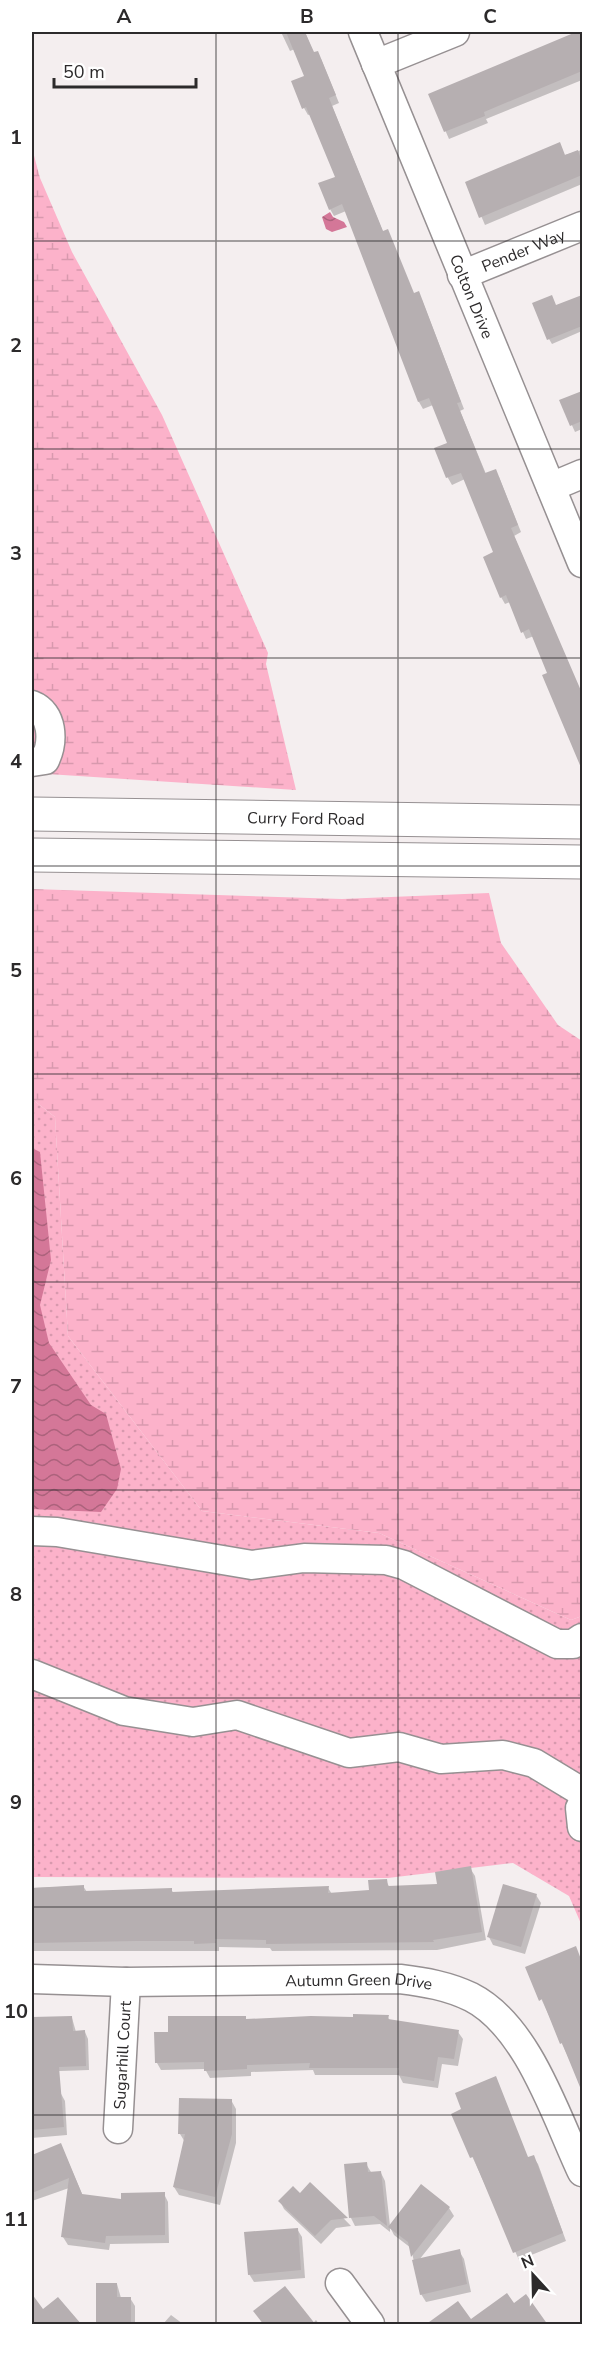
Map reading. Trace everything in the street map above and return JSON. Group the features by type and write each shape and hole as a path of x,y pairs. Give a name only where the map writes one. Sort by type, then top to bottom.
{"main road":[{"name":"Curry Ford Road","path":"32,814 582,822"},
{"path":"217,857 261,843 582,846"},
{"path":"32,855 582,862"}],"street":[{"name":"Colton Drive","path":"363,32 582,563"},
{"path":"376,64 455,32"},
{"name":"Pender Way","path":"462,275 582,226"},
{"path":"551,487 582,474"},
{"path":"32,705 46,715 50,723 48,753 45,760 32,762"},
{"path":"32,1531 57,1532 252,1565 304,1558 386,1560 404,1565 557,1644 573,1644 582,1638"},
{"path":"32,1674 124,1711 193,1722 237,1715 349,1753 399,1747 441,1758 503,1755 534,1763 582,1792"},
{"path":"582,1805 580,1808 582,1827"},
{"name":"Autumn Green Drive","path":"32,1978 126,1982 400,1978 441,1985 473,1998 499,2018 525,2051 582,2172"},
{"name":"Sugarhill Court","path":"118,2129 126,1982"},
{"path":"340,2283 370,2325"}],"green space":[{"path":"32,148 40,178 72,252 162,415 268,653 266,664 296,790 32,773"},
{"path":"32,889 342,899 489,893 501,943 558,1025 582,1041 582,1616 571,1620 379,1533 202,1511 68,1336 55,1117 32,1099"},
{"path":"32,1099 55,1117 68,1336 202,1511 379,1533 571,1620 582,1616 582,1926 569,1896 513,1863 388,1878 32,1877"}],"water":[{"path":"330,212 347,227 332,232 326,229 322,217"},
{"path":"32,1148 40,1152 51,1260 40,1305 49,1343 91,1405 106,1414 121,1469 117,1489 101,1512 32,1509"}],"building":[{"path":"286,32 305,32 314,52 318,51 336,95 329,98 383,231 388,229 414,293 419,291 461,402 457,403 485,473 496,469 518,525 511,528 582,693 582,770 542,675 547,673 529,629 521,633 506,595 500,598 483,557 493,552 461,473 446,478 434,448 447,443 429,398 418,402 342,204 329,210 318,183 335,177 306,107 302,109 291,81 304,76"},
{"path":"576,32 582,32 582,71 484,112 485,116 444,132 428,94"},
{"path":"560,142 565,155 578,150 582,162 582,175 479,218 465,182"},
{"path":"552,295 556,305 582,295 582,326 547,340 532,303"},
{"path":"582,391 582,421 570,426 559,400"},
{"path":"471,1866 482,1932 433,1940 434,1942 266,1944 266,1940 215,1939 216,1943 194,1944 194,1941 32,1943 32,1888 84,1885 84,1891 172,1888 172,1892 329,1886 328,1893 369,1890 368,1880 387,1879 388,1886 437,1884 435,1872"},
{"path":"503,1884 537,1894 521,1947 487,1937"},
{"path":"576,1946 582,1962 582,2092 542,1999 539,2001 525,1967"},
{"path":"353,2014 389,2015 388,2019 459,2030 454,2059 438,2057 434,2081 397,2075 399,2068 309,2068 310,2063 247,2065 247,2069 204,2071 204,2062 155,2063 154,2032 168,2032 168,2016 246,2016 246,2019 353,2017"},
{"path":"72,2016 73,2031 85,2030 86,2066 59,2067 64,2127 32,2130 32,2017"},
{"path":"496,2076 528,2157 534,2155 563,2233 513,2253 473,2157 470,2158 451,2114 461,2109 455,2093"},
{"path":"179,2098 232,2099 232,2134 215,2197 173,2187 185,2134 178,2134"},
{"path":"61,2143 82,2194 121,2199 121,2193 165,2192 165,2235 106,2236 105,2243 61,2237 69,2178 32,2193 32,2155"},
{"path":"367,2162 368,2172 381,2171 387,2226 374,2216 349,2218 344,2164"},
{"path":"310,2182 348,2218 331,2220 315,2236 278,2201 293,2186 300,2193"},
{"path":"421,2184 450,2207 411,2257 408,2242 388,2227"},
{"path":"298,2228 301,2270 248,2275 244,2232"},
{"path":"460,2249 467,2284 420,2295 412,2260"},
{"path":"96,2283 117,2283 117,2297 131,2297 131,2325 96,2325"},
{"path":"285,2286 316,2325 264,2325 253,2311"},
{"path":"507,2293 514,2303 526,2294 548,2325 425,2325 458,2301 471,2319"},
{"path":"32,2294 43,2309 58,2297 82,2325 32,2325"}]}
